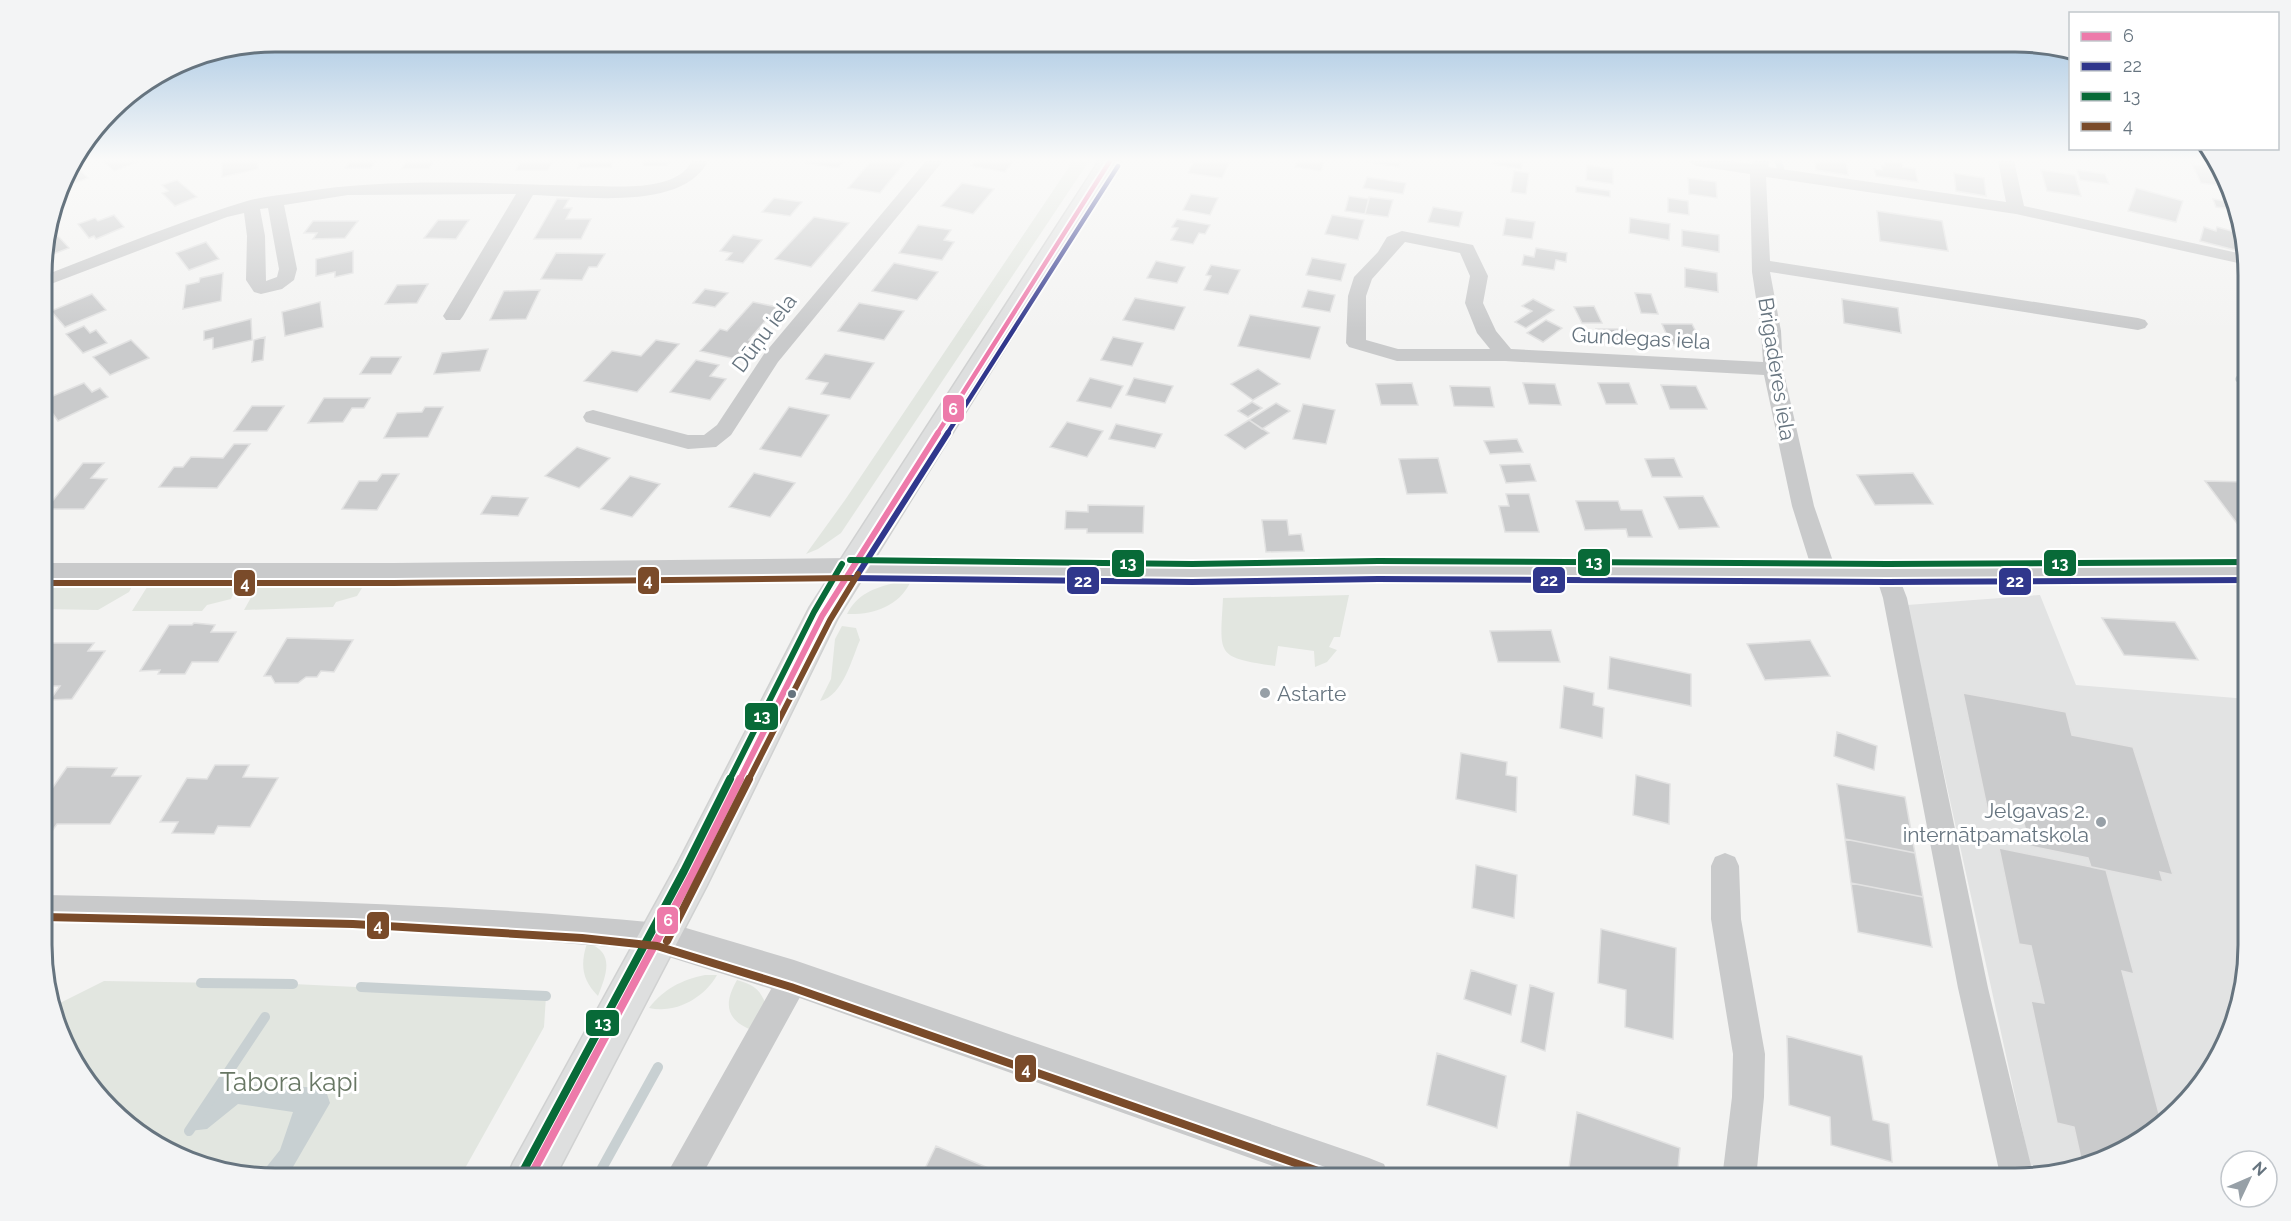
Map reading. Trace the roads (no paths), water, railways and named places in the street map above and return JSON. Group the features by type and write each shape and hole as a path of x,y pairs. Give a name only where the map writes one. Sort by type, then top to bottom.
{"main road":[{"path":"535,1168 659,937 822,616 1074,218"}],"street":[{"path":"52,279 208,218"},
{"path":"253,218 256,236 255,280 261,288 285,280 288,269 278,218"},
{"path":"453,316 511,218"},
{"name":"Dūņu iela","path":"593,417 688,442 709,442 724,430 771,358 888,218"},
{"name":"Brigaderes iela","path":"1761,218 1761,265 1771,330 1773,369 1803,506 1826,573"},
{"path":"2057,218 2238,258"},
{"name":"Gundegas iela","path":"1505,355 1486,333 1479,317 1474,303 1479,276 1467,249 1402,236 1393,241 1385,255 1363,276 1358,296 1356,344 1397,355 1505,355 1773,369"},
{"path":"1761,265 2138,324"},
{"path":"52,574 387,574 850,569 1192,573 1378,570 1826,573 2238,571"},
{"path":"1887,573 1895,598 1973,988 2015,1168"},
{"path":"1725,866 1726,919 1749,1054 1748,1097 1740,1168"},
{"path":"52,908 353,915 583,929 659,937 794,978 1338,1168"},
{"path":"687,1168 794,978"}],"waterway":[{"path":"201,983 293,984"},
{"path":"361,987 546,996"},
{"path":"189,1131 265,1017"},
{"path":"602,1168 658,1067"}],"place":[{"name":"Astarte","path":"1265,693"},
{"name":"Jelgavas 2. internātpamatskola","path":"2101,822"}],"park label":[{"name":"Tabora kapi","path":"289,1082"}]}
